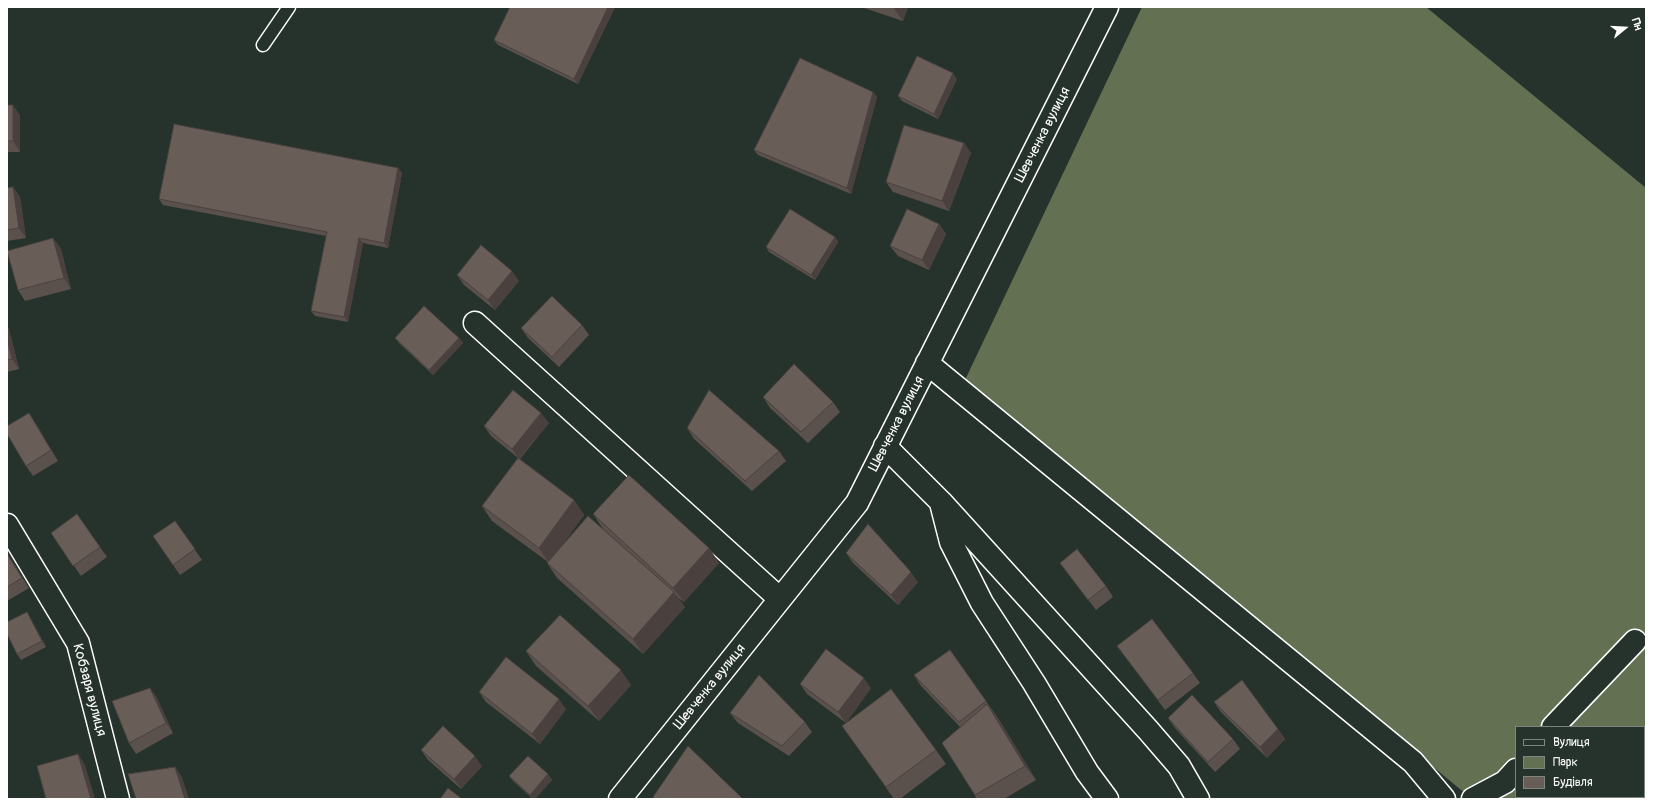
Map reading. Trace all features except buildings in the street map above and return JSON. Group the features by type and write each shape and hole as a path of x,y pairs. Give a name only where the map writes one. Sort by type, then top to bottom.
{"street":[{"name":"Шевченка вулиця","path":"620,799 857,503 1107,7"},
{"path":"476,323 780,598"},
{"path":"928,363 1412,762 1444,799"},
{"path":"885,446 941,502 1179,766 1198,799"},
{"path":"941,502 950,542 982,603 1034,683 1087,772 1107,799"},
{"name":"Кобзаря вулиця","path":"7,525 78,643 118,799"},
{"path":"1554,726 1635,641"},
{"path":"1473,799 1505,782 1515,771"}],"lane":[{"path":"263,45 289,7"}],"green space":[{"path":"1142,7 1426,7 1646,188 1646,799 1472,799 965,380"}]}
